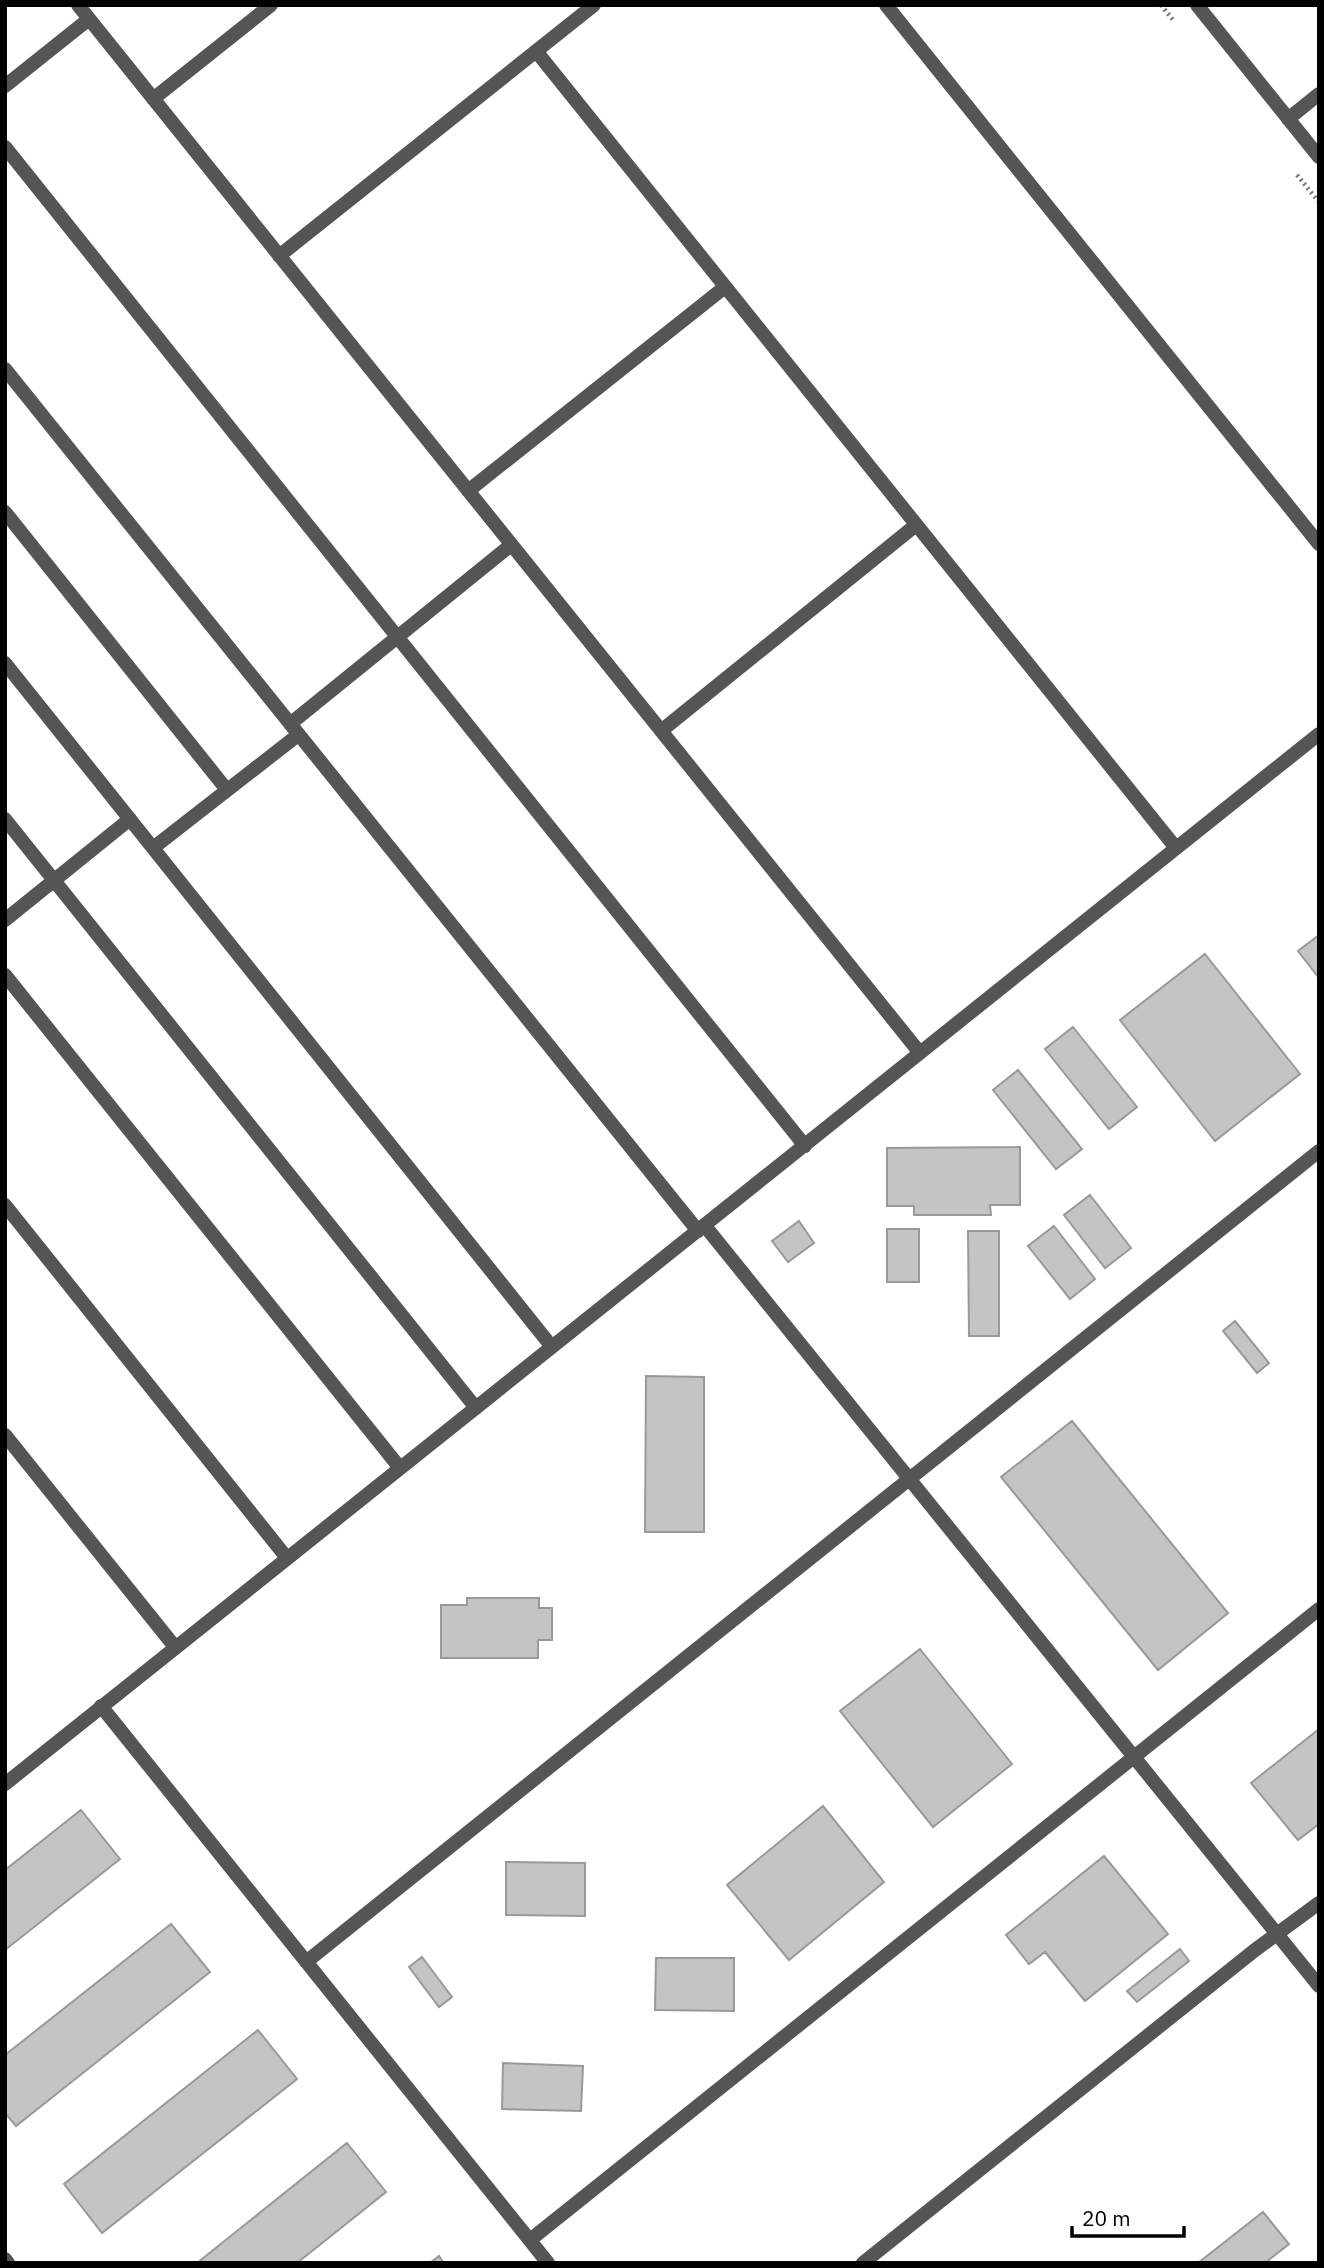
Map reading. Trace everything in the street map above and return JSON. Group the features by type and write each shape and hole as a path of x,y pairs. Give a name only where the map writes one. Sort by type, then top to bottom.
{"lane":[{"path":"78,5 920,1053"},
{"path":"153,99 271,5"},
{"path":"279,256 594,5"},
{"path":"886,5 1319,544"},
{"path":"1197,5 1319,157"},
{"path":"5,86 89,19"},
{"path":"536,51 1176,848"},
{"path":"1288,119 1319,94"},
{"path":"5,147 805,1146"},
{"path":"468,491 725,287"},
{"path":"5,369 294,729 1319,1986"},
{"path":"5,512 227,790"},
{"path":"661,732 916,525"},
{"path":"153,848 227,790 397,636 511,545"},
{"path":"5,663 552,1348"},
{"path":"5,1784 1319,734"},
{"path":"5,819 476,1408"},
{"path":"5,920 130,819"},
{"path":"5,975 400,1468"},
{"path":"306,1962 1319,1151"},
{"path":"5,1205 287,1558"},
{"path":"5,1435 175,1647"},
{"path":"530,2240 1319,1609"},
{"path":"101,1706 548,2263"},
{"path":"863,2263 1276,1934 1319,1903"}],"building":[{"path":"1319,935 1319,978 1298,951"},
{"path":"1205,954 1300,1074 1215,1141 1120,1020"},
{"path":"1073,1027 1137,1107 1109,1129 1045,1049"},
{"path":"1018,1070 1082,1149 1056,1169 993,1090"},
{"path":"1020,1147 1020,1205 990,1205 991,1215 914,1215 914,1206 887,1206 887,1148"},
{"path":"1090,1195 1131,1248 1105,1268 1064,1215"},
{"path":"799,1221 814,1243 788,1262 772,1241"},
{"path":"1054,1226 1095,1279 1070,1299 1028,1246"},
{"path":"887,1229 919,1229 919,1282 887,1282"},
{"path":"968,1231 999,1231 999,1336 969,1336"},
{"path":"1235,1321 1269,1363 1257,1373 1223,1331"},
{"path":"646,1376 704,1377 704,1532 645,1532"},
{"path":"1072,1421 1228,1613 1158,1670 1001,1477"},
{"path":"467,1598 539,1598 539,1608 552,1608 552,1640 538,1640 538,1658 441,1658 441,1605 467,1605"},
{"path":"920,1649 1012,1764 933,1827 840,1711"},
{"path":"1319,1729 1319,1824 1298,1840 1251,1783"},
{"path":"823,1806 884,1882 789,1960 727,1885"},
{"path":"81,1810 120,1859 5,1950 5,1870"},
{"path":"1104,1856 1168,1934 1085,2001 1045,1952 1029,1964 1006,1935"},
{"path":"506,1862 585,1863 585,1916 506,1915"},
{"path":"171,1924 210,1972 16,2126 5,2113 5,2055"},
{"path":"1180,1949 1189,1961 1137,2002 1127,1991"},
{"path":"422,1957 452,1997 439,2007 409,1967"},
{"path":"656,1958 734,1958 734,2011 655,2010"},
{"path":"258,2030 297,2079 102,2233 64,2184"},
{"path":"503,2063 583,2066 581,2111 502,2109"},
{"path":"347,2143 386,2192 297,2263 197,2263"},
{"path":"1263,2212 1289,2244 1265,2263 1198,2263"},
{"path":"439,2256 444,2263 430,2263"}]}
